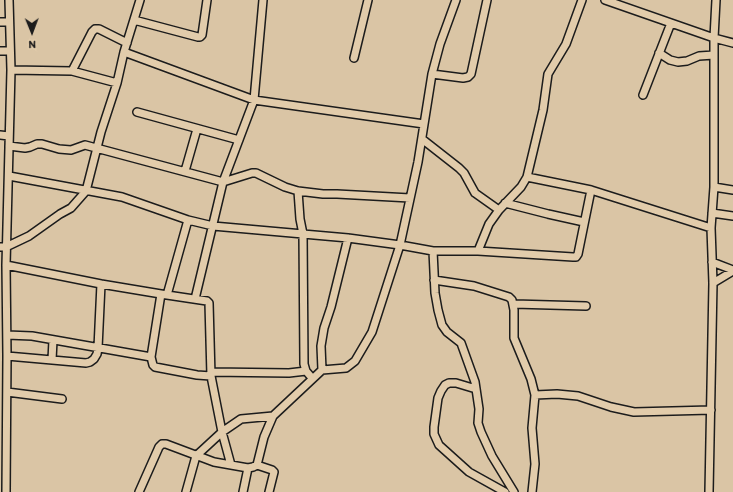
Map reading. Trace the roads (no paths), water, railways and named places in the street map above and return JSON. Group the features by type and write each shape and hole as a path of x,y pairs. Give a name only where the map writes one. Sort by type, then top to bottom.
{"street":[{"path":"6,492 3,481 7,392 7,335 3,302 6,265 4,246 9,176 11,70 9,0"},
{"path":"4,246 29,236 71,208 86,191 97,148 117,83 124,52 140,0"},
{"path":"134,20 198,38 202,35 207,0"},
{"path":"195,299 223,182 254,100 263,0"},
{"path":"354,58 368,0"},
{"path":"257,465 264,436 273,416 322,370 346,368 355,361 372,332 400,245 422,139 432,74 440,44 456,0"},
{"path":"432,74 463,78 468,77 471,74 487,0"},
{"path":"478,251 489,224 505,203 521,187 527,177 543,110 548,74 552,65 566,44 582,0"},
{"path":"605,0 714,38 733,43"},
{"path":"709,492 713,283 711,228 714,187 714,38 716,0"},
{"path":"0,22 9,22"},
{"path":"642,95 671,23"},
{"path":"72,70 95,29 99,29 127,43"},
{"path":"0,51 10,51"},
{"path":"124,52 254,100 424,124"},
{"path":"659,53 670,60 678,62 687,61 699,56 714,55"},
{"path":"11,70 72,70 117,83"},
{"path":"137,112 239,140"},
{"path":"185,171 197,129"},
{"path":"0,135 9,136"},
{"path":"422,139 464,173 475,193 499,210"},
{"path":"9,146 25,148 37,144 71,150 85,145 223,182 256,173 285,187 298,191 323,194 410,198"},
{"path":"9,176 122,197 188,220 213,226 348,238 433,251 478,251 576,257 578,254 591,190"},
{"path":"527,177 591,190 711,228"},
{"path":"714,187 733,190"},
{"path":"298,191 303,234 304,364 306,371 312,378"},
{"path":"505,203 584,222"},
{"path":"712,213 733,216"},
{"path":"188,220 164,294 151,357 152,365 155,367 211,374 289,373 306,371"},
{"path":"322,370 321,346 324,328 331,307 348,238"},
{"path":"433,251 434,280 438,310 442,325 447,332 462,343 476,389 479,409 478,424 492,456 514,492"},
{"path":"712,262 733,270"},
{"path":"6,265 101,284 207,301 209,303 211,374 222,432 231,465"},
{"path":"713,283 733,270"},
{"path":"434,280 474,286 509,297 514,304 514,338 531,379 535,395 532,428 535,464 532,492"},
{"path":"7,356 86,363 94,360 98,348 101,284"},
{"path":"514,304 586,306"},
{"path":"7,335 32,336 151,357"},
{"path":"52,360 53,340"},
{"path":"476,389 456,383 449,383 445,385 440,391 438,398 434,434 439,445 469,472 505,492"},
{"path":"7,392 62,399"},
{"path":"535,395 557,394 578,396 634,412 711,410"},
{"path":"186,492 196,456 222,432 240,420 273,416"},
{"path":"139,492 159,447 162,444 166,444 214,462 248,468 257,465 274,472 269,492"},
{"path":"244,492 248,468"}]}
